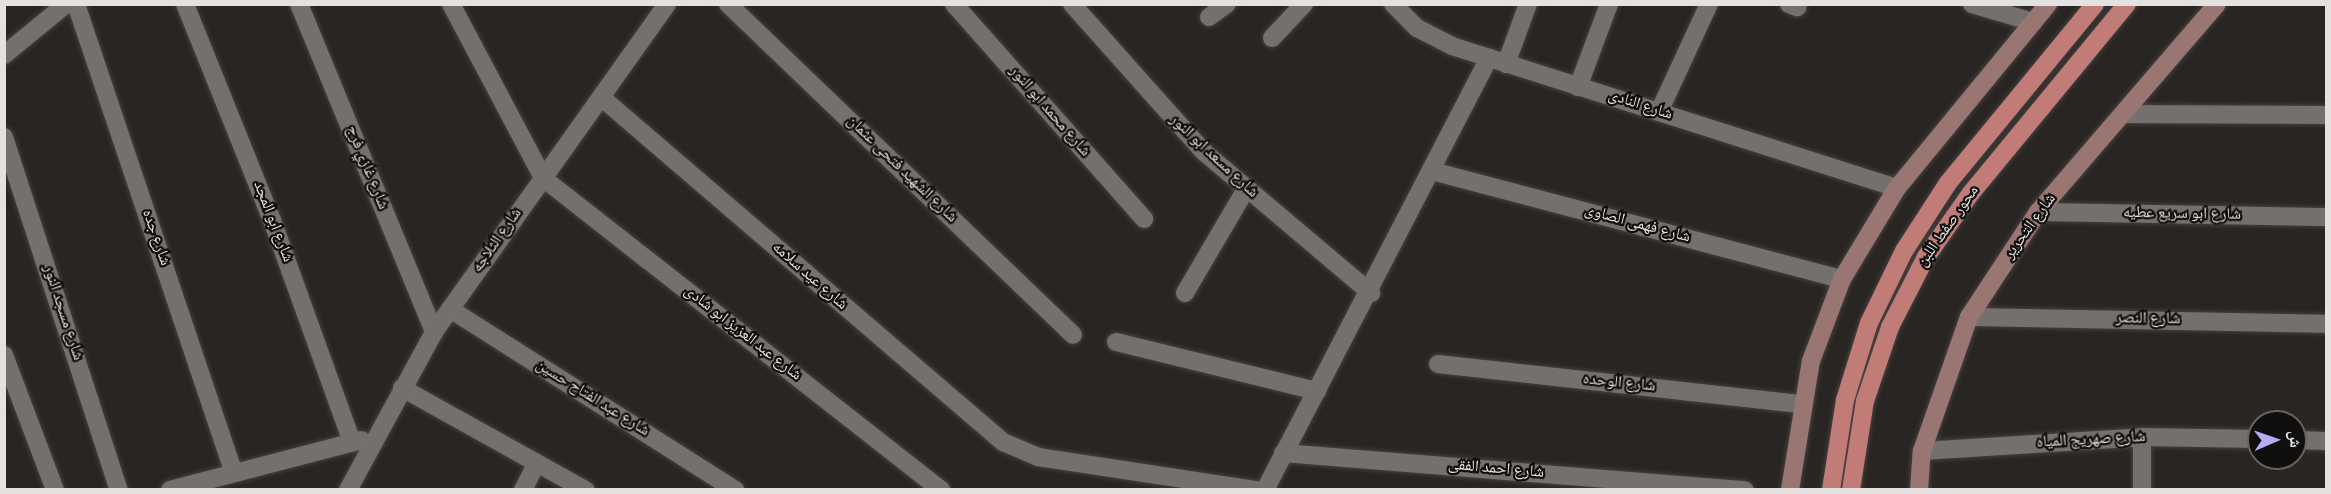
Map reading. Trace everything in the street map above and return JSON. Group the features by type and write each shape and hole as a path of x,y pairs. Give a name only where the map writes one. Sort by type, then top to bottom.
{"main road":[{"name":"محور صفط اللبن","path":"1831,489 1845,400 1869,323 1904,251 1948,183 2096,4"},
{"name":"محور صفط اللبن","path":"1851,489 1865,401 1890,327 1926,257 1971,193 2127,4"}],"street":[{"path":"4,55 66,4"},
{"name":"شارع جده","path":"76,4 233,471"},
{"name":"شارع ابو المجد","path":"185,4 272,220 352,442"},
{"name":"شارع غازي فرج","path":"299,4 434,332"},
{"path":"451,4 543,178"},
{"path":"645,4 655,21"},
{"name":"شارع الثلاجه","path":"348,489 373,438 434,332 667,4"},
{"name":"شارع الشهيد فتحى عثمان","path":"728,4 1073,334"},
{"name":"شارع محمد ابو النور","path":"954,4 1144,219"},
{"name":"شارع مسعد ابو النور","path":"1072,4 1170,117 1246,189 1371,293"},
{"path":"1209,17 1227,4"},
{"path":"1272,38 1304,4"},
{"name":"شارع النادى","path":"1393,4 1417,28 1497,61 1897,188"},
{"path":"1265,489 1371,293 1432,171 1528,4"},
{"path":"1578,87 1609,4"},
{"path":"1659,112 1709,4"},
{"path":"1972,4 2033,22"},
{"path":"1790,489 1800,404 1825,319 1842,279 1897,188 2048,4"},
{"name":"شارع التحرير","path":"1919,489 1922,451 1970,317 2038,212 2217,4"},
{"name":"شارع عيد سلامه","path":"601,97 988,432 1020,450 1257,489"},
{"path":"2123,114 2326,115"},
{"name":"شارع مسجد النور","path":"4,137 119,489"},
{"name":"شارع فهمى الصاوى","path":"1432,171 1842,279"},
{"name":"شارع عبد العزيز ابو شادى","path":"543,178 941,489"},
{"path":"1185,293 1246,189"},
{"name":"شارع ابو سريع عطيه","path":"2038,212 2326,217"},
{"name":"شارع عبد الفتاح حسين","path":"450,309 735,489"},
{"name":"شارع النصر","path":"1970,317 2326,324"},
{"path":"1116,342 1317,391"},
{"path":"4,355 55,489"},
{"name":"شارع الوحده","path":"1438,364 1800,404"},
{"path":"402,388 585,489"},
{"path":"2142,437 2142,489"},
{"name":"شارع صهريج المياه","path":"1922,451 2142,437 2247,439"},
{"path":"170,489 233,471 373,438"},
{"path":"2307,440 2326,441"},
{"name":"شارع احمد الفقى","path":"1283,453 1745,489"},
{"path":"523,489 537,463"}]}
